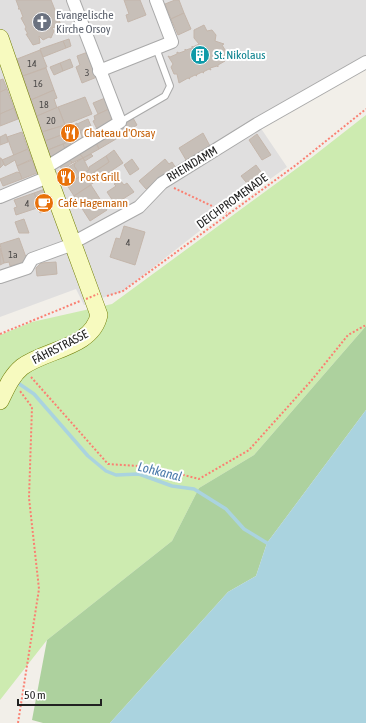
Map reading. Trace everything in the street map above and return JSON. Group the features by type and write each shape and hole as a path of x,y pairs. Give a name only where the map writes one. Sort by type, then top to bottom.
{"main road":[{"path":"0,38 46,172"},
{"name":"FÄHRSTRASSE","path":"0,401 12,377 22,367 86,336 97,324 99,315 46,172"}],"street":[{"path":"0,197 46,172 120,122 99,71 73,0"},
{"path":"99,71 172,42 156,0"},
{"name":"RHEINDAMM","path":"0,277 27,268 32,259 65,247 139,208 162,183 257,124 366,62"}],"lane":[{"path":"120,122 165,96 170,86 156,48"}],"path":[{"name":"DEICHPROMENADE","path":"102,298 123,291 296,165 366,109"},
{"path":"162,183 229,214"},
{"path":"86,298 98,294"},
{"path":"0,334 83,300"},
{"path":"22,367 108,464 154,466 199,479 249,450 312,381 348,335 366,325"},
{"path":"18,723 39,589 29,498 32,406 23,392"}],"shaded area":[{"path":"0,0 366,0 366,62 258,124 287,167 225,211 123,291 102,298 100,301 84,305 76,289 0,317"}],"green space":[{"path":"366,115 366,326 254,455 199,488 172,541 47,640 0,700 0,335 32,322 112,304 311,158"},
{"path":"366,326 366,410 267,543 256,576 228,592 110,723 43,723 32,720 47,640 172,541 199,488 254,455"}],"water":[{"path":"366,410 366,723 110,723 228,592 256,576 267,543"}],"building":[{"name":"Evangelische Kirche Orsoy","path":"16,0 51,0 61,25 52,28 54,31 51,38 49,37 43,40 39,36 40,43 33,45 26,34 28,34 21,18 23,17 20,9 18,9"},
{"path":"124,0 140,0 146,15 128,22 126,15 129,14"},
{"path":"179,0 184,13 171,19 165,4"},
{"path":"184,13 191,29 178,35 171,19"},
{"name":"St. Nikolaus","path":"204,25 207,31 212,30 216,35 215,41 224,44 222,45 227,53 225,53 223,60 225,61 218,65 218,67 210,68 211,70 209,69 203,72 204,73 202,72 196,75 197,76 195,75 189,78 190,79 188,78 179,83 177,74 174,74 171,67 173,64 168,56 170,57 177,54 177,52 179,53 185,51 185,49 192,48 192,46 193,47 199,44 194,38 194,30"},
{"path":"69,39 71,46 66,48 63,41"},
{"path":"63,41 66,48 43,57 40,49"},
{"path":"40,50 47,67 23,76 17,59"},
{"path":"88,52 97,77 82,83 76,67 80,65 77,56"},
{"path":"70,59 73,67 63,71 60,63"},
{"path":"60,63 63,71 54,75 50,67"},
{"path":"46,68 54,90 31,100 23,76"},
{"path":"3,79 7,89 0,92 0,80"},
{"path":"7,89 14,108 0,114 0,92"},
{"path":"54,90 57,98 54,99 57,108 37,116 31,100"},
{"path":"85,97 92,114 65,125 58,107"},
{"path":"105,98 109,109 98,114 93,103"},
{"path":"58,107 65,125 42,132 37,116"},
{"path":"14,108 18,119 0,126 0,114"},
{"path":"109,109 115,122 98,131 93,121 95,120 94,116"},
{"path":"133,118 137,125 124,134 120,127"},
{"path":"88,119 91,126 80,131 77,124"},
{"path":"77,123 80,130 68,134 66,130"},
{"path":"65,125 67,133 45,141 42,132"},
{"path":"91,126 94,133 83,140 80,131"},
{"path":"120,127 124,134 116,139 112,133"},
{"path":"22,132 28,149 14,156 7,137"},
{"path":"67,133 70,141 48,150 45,141"},
{"path":"112,133 116,139 99,149 96,143"},
{"path":"203,133 210,146 196,156 195,155 186,160 179,148"},
{"path":"6,134 8,142 0,145 0,137"},
{"path":"257,134 271,155 262,160 249,140"},
{"path":"70,141 71,145 64,148 63,144"},
{"path":"96,143 99,149 83,158 79,153"},
{"path":"63,144 66,152 51,160 48,150"},
{"path":"28,149 32,159 17,166 15,160 5,166 2,160"},
{"path":"114,150 123,163 96,181 91,174 109,162 106,156"},
{"path":"79,153 83,158 72,163 69,158"},
{"path":"91,154 93,156 85,161 83,158"},
{"path":"106,156 109,162 91,174 96,181 74,196 67,185 89,170 89,167"},
{"path":"0,158 4,164 0,168"},
{"path":"69,158 72,163 62,170 59,164"},
{"path":"83,158 89,170 80,175 74,166 75,163"},
{"path":"132,159 139,169 130,175 124,165"},
{"path":"165,159 169,164 172,162 176,168 146,189 139,181"},
{"path":"32,160 37,173 22,179 17,166"},
{"path":"75,163 74,166 80,175 85,173 67,185 59,173"},
{"path":"256,165 264,176 250,187 241,176"},
{"path":"17,172 20,173 22,179 3,186 0,179"},
{"path":"120,180 124,185 127,183 134,192 115,204 107,192 116,186 114,184"},
{"path":"91,185 107,210 90,221 74,196"},
{"path":"45,189 52,209 40,213 38,208 40,207 34,193"},
{"path":"34,193 40,207 16,215 14,208 17,207 14,200"},
{"path":"24,219 29,233 19,233 15,222"},
{"path":"124,226 145,232 135,265 110,257 116,238 120,239"},
{"path":"19,238 27,260 26,262 10,266 9,262 4,263 0,244"},
{"path":"0,248 4,263 0,265"},
{"path":"56,262 57,274 37,276 36,268 41,263"}],"waterway":[{"name":"Lohkanal","path":"18,383 34,394 88,456 106,471 116,475 139,474 172,486 194,489 226,509 244,529 267,543"}],"place":[{"name":"Evangelische Kirche Orsoy","path":"42,22"},
{"name":"St. Nikolaus","path":"200,55"},
{"name":"Chateau d'Orsay","path":"70,133"},
{"name":"Post Grill","path":"66,177"},
{"name":"Café Hagemann","path":"44,203"}]}
